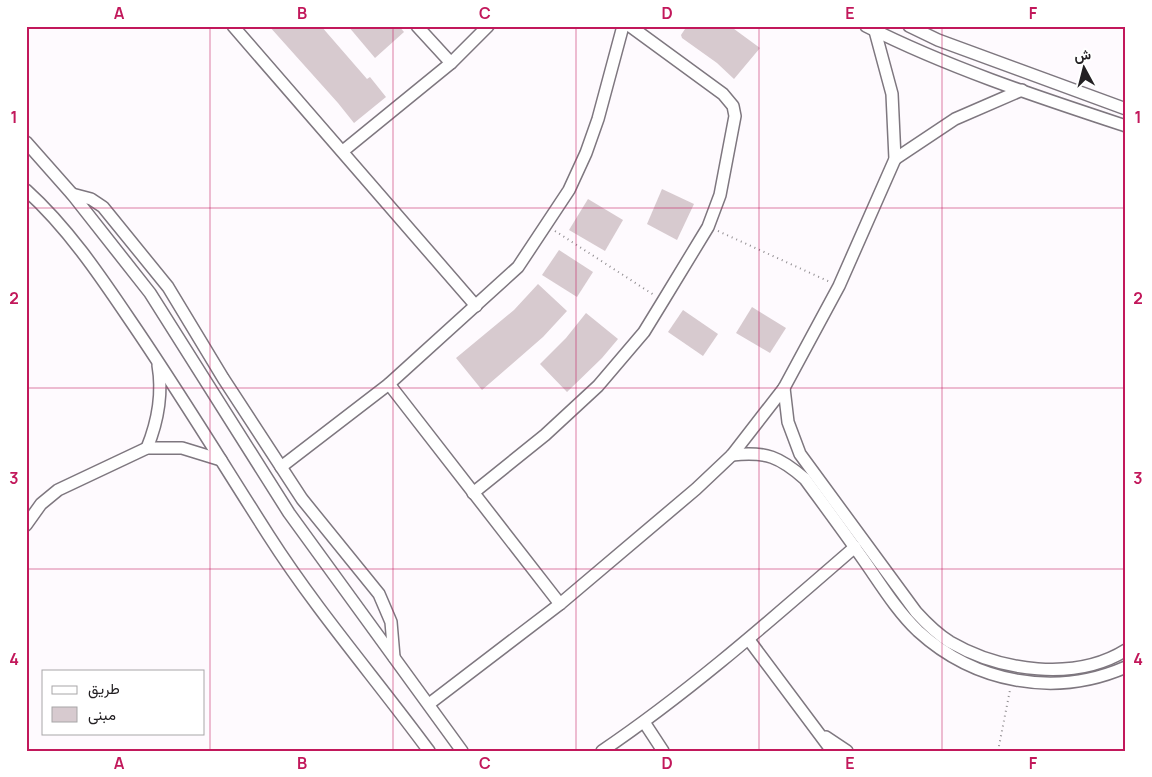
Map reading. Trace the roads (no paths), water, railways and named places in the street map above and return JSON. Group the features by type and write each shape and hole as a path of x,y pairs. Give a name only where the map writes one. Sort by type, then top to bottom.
{"street":[{"path":"233,26 476,306"},
{"path":"417,26 451,63"},
{"path":"343,151 451,63 488,26"},
{"path":"281,467 388,384 518,267 547,226 569,190 586,153 598,119 623,26"},
{"path":"473,493 545,435 598,386 644,332 708,227 720,195 734,124 732,106 724,94 630,26"},
{"path":"909,26 938,40 1126,109"},
{"path":"871,28 920,52 1126,126"},
{"path":"429,704 560,604 696,489 732,455 784,388 839,286 895,159 895,126 892,94 885,62 871,28"},
{"path":"895,159 955,118 1022,90"},
{"path":"1079,110 1085,95"},
{"path":"26,142 72,194 150,294 289,513 462,751"},
{"path":"26,190 69,236 101,277 157,359 270,538 318,605 429,751"},
{"path":"72,194 91,199 103,208 168,287 222,378 281,467 323,526 379,594 391,622 394,657"},
{"path":"147,448 155,426 160,400 157,359"},
{"path":"388,384 560,604"},
{"path":"784,388 785,405 793,438 809,476 855,547 900,611 931,642 971,666 1012,681 1042,684 1072,682 1104,675 1126,667"},
{"path":"26,525 41,504 58,490 147,448 182,448 221,460"},
{"path":"732,455 759,454 772,456 809,476 916,612 949,641 990,659 1014,666 1039,668 1067,668 1095,663 1126,650"},
{"path":"602,751 644,722 749,640 855,547"},
{"path":"749,640 832,751"},
{"path":"644,722 664,751"},
{"path":"820,733 847,751"}]}
